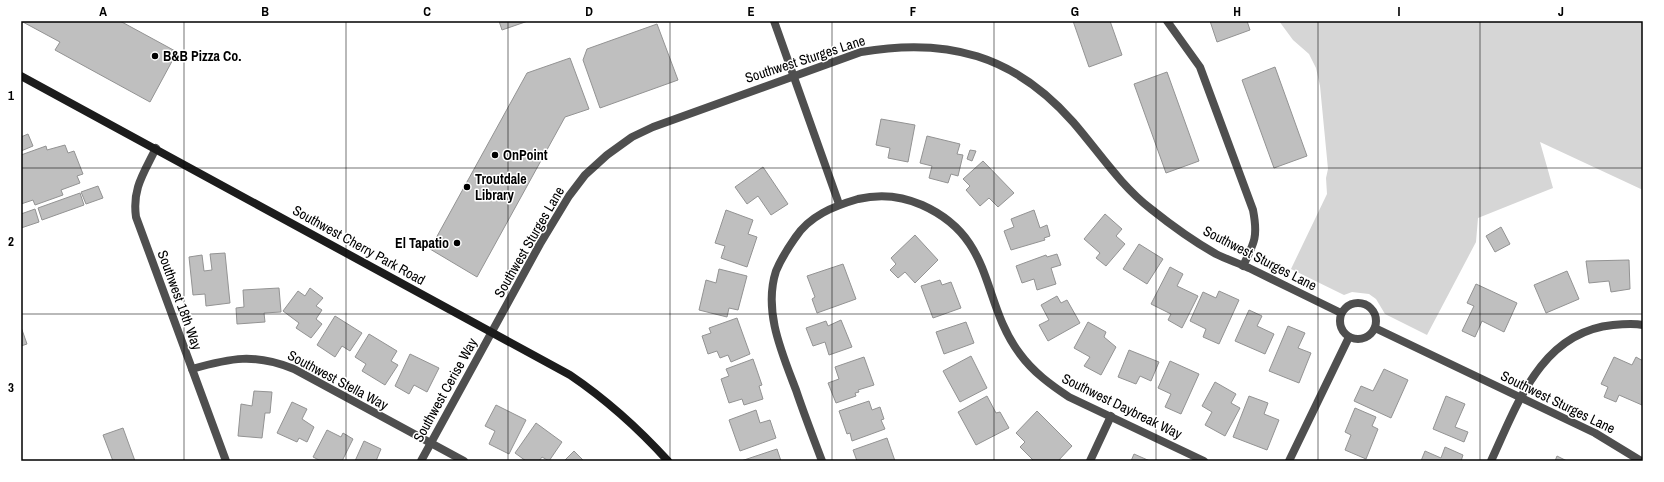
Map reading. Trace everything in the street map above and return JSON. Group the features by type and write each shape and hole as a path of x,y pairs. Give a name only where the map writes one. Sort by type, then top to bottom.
{"main road":[{"name":"Southwest Cherry Park Road","path":"21,76 156,148 565,372 592,390 633,424 668,461"}],"street":[{"path":"774,21 839,204"},
{"path":"1166,21 1200,68 1254,210 1257,231 1253,246 1243,266"},
{"name":"Southwest Sturges Lane","path":"492,333 540,244 569,196 585,175 607,155 632,137 653,127 861,52 902,47 929,46 950,49 977,56 1003,66 1039,89 1072,122 1106,165 1150,209 1217,254 1341,313"},
{"name":"Southwest 18th Way","path":"156,148 136,190 134,201 136,217 226,461"},
{"name":"Southwest Daybreak Way","path":"822,461 777,340 773,319 772,297 776,272 785,253 797,235 821,213 839,204 863,198 884,196 899,198 933,210 953,225 969,242 977,254 1002,318 1019,353 1053,387 1204,461"},
{"path":"1352,303 1365,304 1371,308 1375,314 1375,328 1366,338 1356,340 1349,337 1342,331 1339,323 1341,313 1345,307 1352,303"},
{"path":"1491,461 1520,398 1538,368 1550,355 1566,342 1585,332 1601,327 1623,324 1643,325"},
{"name":"Southwest Sturges Lane","path":"1375,328 1596,433 1640,461"},
{"name":"Southwest Cerise Way","path":"421,461 492,333"},
{"path":"1289,461 1349,337"},
{"name":"Southwest Stella Way","path":"192,369 237,358 258,358 274,361 294,369 430,444 464,461"},
{"path":"1090,461 1111,416"}],"shaded area":[{"path":"1279,21 1643,21 1643,190 1540,142 1553,188 1478,218 1476,242 1427,335 1385,314 1376,299 1369,294 1352,292 1344,295 1291,269 1327,194 1326,178 1328,169 1320,86 1316,68 1309,54 1293,40"}],"building":[{"path":"21,21 120,21 177,52 150,102 55,50 60,42"},
{"path":"499,21 528,21 502,30"},
{"path":"1073,21 1110,21 1122,55 1089,67"},
{"path":"1210,21 1247,21 1250,30 1217,42"},
{"path":"657,24 678,80 600,108 583,60 587,49"},
{"path":"570,58 589,109 565,117 477,277 430,249 527,73"},
{"path":"1275,67 1307,156 1274,168 1242,80"},
{"path":"1167,72 1199,161 1166,173 1134,84"},
{"path":"881,119 915,125 908,162 888,158 890,148 876,145"},
{"path":"28,134 33,146 21,151 21,137"},
{"path":"927,136 960,144 957,154 963,155 958,176 951,174 948,183 929,178 932,166 920,163"},
{"path":"65,145 68,153 74,151 83,174 77,176 80,183 61,190 63,195 35,205 33,200 21,204 21,155 46,146 47,150"},
{"path":"970,150 976,151 972,161 967,159"},
{"path":"983,161 1014,193 998,207 989,198 980,206 966,190 970,186 963,179"},
{"path":"763,167 788,204 771,215 758,196 747,204 735,187"},
{"path":"98,186 103,198 86,204 81,192"},
{"path":"80,193 84,205 42,220 38,208"},
{"path":"35,209 39,222 21,228 21,214"},
{"path":"726,210 753,220 748,234 757,237 747,267 721,258 725,246 715,243"},
{"path":"1034,210 1040,228 1047,225 1050,236 1044,238 1045,240 1011,250 1004,231 1014,227 1011,219"},
{"path":"1105,214 1122,229 1116,236 1125,244 1106,266 1096,258 1100,253 1084,239"},
{"path":"1501,227 1510,244 1495,252 1486,236"},
{"path":"915,235 938,260 915,283 905,272 898,278 890,270 896,264 891,258"},
{"path":"1139,244 1163,259 1147,284 1123,269"},
{"path":"225,253 230,303 206,306 205,294 193,295 189,257 202,255 204,271 212,270 210,254"},
{"path":"1057,254 1061,265 1051,268 1056,284 1037,290 1034,279 1022,283 1016,266 1046,255 1047,257"},
{"path":"1629,260 1630,289 1611,292 1609,281 1589,283 1586,261"},
{"path":"843,264 856,299 817,313 812,299 815,297 807,276"},
{"path":"1170,267 1183,274 1177,286 1198,296 1182,328 1168,320 1171,314 1151,304"},
{"path":"719,269 747,276 738,310 729,308 727,317 699,310 706,280 716,283"},
{"path":"1567,271 1579,299 1546,313 1534,285"},
{"path":"940,280 942,285 951,282 961,308 933,318 921,286"},
{"path":"1476,284 1517,303 1504,332 1482,321 1475,337 1462,331 1474,306 1467,303"},
{"path":"279,288 281,312 264,313 265,322 237,324 236,308 244,307 243,290"},
{"path":"310,288 323,298 316,306 322,310 316,319 322,324 311,338 296,328 299,323 283,311 298,291 305,296"},
{"path":"1219,291 1239,300 1219,344 1203,337 1206,329 1190,321 1203,292 1216,298"},
{"path":"1057,296 1061,303 1067,300 1080,323 1048,341 1039,325 1049,320 1041,305"},
{"path":"1249,310 1262,316 1257,326 1274,334 1265,354 1235,341"},
{"path":"335,316 362,333 350,351 342,346 335,357 317,345"},
{"path":"737,318 750,354 731,362 728,355 720,358 717,351 708,354 702,336 711,333 709,328"},
{"path":"841,320 852,347 829,355 825,342 813,346 806,328 826,321 828,326"},
{"path":"966,322 974,343 944,354 936,332"},
{"path":"1088,322 1106,332 1104,337 1116,347 1101,375 1084,366 1090,357 1074,348"},
{"path":"1288,326 1305,333 1298,348 1311,353 1299,383 1269,371"},
{"path":"21,327 27,344 21,346"},
{"path":"369,334 397,351 391,361 398,365 385,385 362,371 366,364 355,357"},
{"path":"1129,350 1159,362 1151,381 1140,376 1136,384 1118,377"},
{"path":"410,354 439,368 427,392 414,385 409,394 395,386"},
{"path":"971,356 987,388 960,402 943,371"},
{"path":"864,357 874,385 858,390 859,392 855,393 856,396 836,403 828,383 839,379 835,367"},
{"path":"1614,357 1632,365 1636,357 1643,361 1642,405 1619,395 1616,402 1604,397 1608,387 1601,384"},
{"path":"753,359 762,385 759,386 763,399 744,405 742,399 729,403 721,379 729,376 726,369"},
{"path":"1170,361 1199,374 1181,414 1165,407 1171,394 1158,388"},
{"path":"1384,369 1408,380 1391,418 1354,401 1361,386 1373,391"},
{"path":"1215,382 1236,394 1231,403 1240,408 1225,436 1205,425 1212,412 1202,406"},
{"path":"254,391 272,392 270,413 265,413 262,438 238,436 241,404 252,406"},
{"path":"987,396 996,413 1000,412 1009,428 976,445 958,412"},
{"path":"1249,396 1268,403 1264,414 1279,420 1267,450 1233,437"},
{"path":"1446,396 1465,404 1455,427 1468,432 1464,442 1433,429"},
{"path":"869,401 872,410 880,407 884,419 881,420 885,429 852,441 850,433 847,434 839,411"},
{"path":"292,402 307,409 302,419 314,427 307,442 299,438 297,442 277,433"},
{"path":"496,405 526,420 509,454 489,444 495,431 485,426"},
{"path":"1355,408 1376,417 1372,426 1378,429 1366,459 1345,450 1351,435 1345,432"},
{"path":"756,410 760,423 770,420 776,438 740,451 729,420"},
{"path":"1037,411 1072,446 1058,461 1034,461 1020,447 1025,442 1016,433"},
{"path":"536,423 562,442 549,461 542,457 539,461 526,461 515,453"},
{"path":"123,428 135,461 113,461 103,435"},
{"path":"327,430 341,437 343,433 353,439 342,461 321,461 313,457"},
{"path":"887,438 895,461 857,461 853,450"},
{"path":"364,441 381,449 376,461 355,461"},
{"path":"1445,447 1463,455 1461,461 1421,461 1425,451 1441,458"},
{"path":"777,449 781,461 741,461"},
{"path":"574,451 584,461 564,461"},
{"path":"1134,454 1150,461 1131,461"},
{"path":"1557,456 1567,461 1555,461"}],"place":[{"name":"B&B Pizza Co.","path":"155,56"},
{"name":"OnPoint","path":"495,155"},
{"name":"Troutdale Library","path":"467,187"},
{"name":"El Tapatio","path":"457,243"}]}
